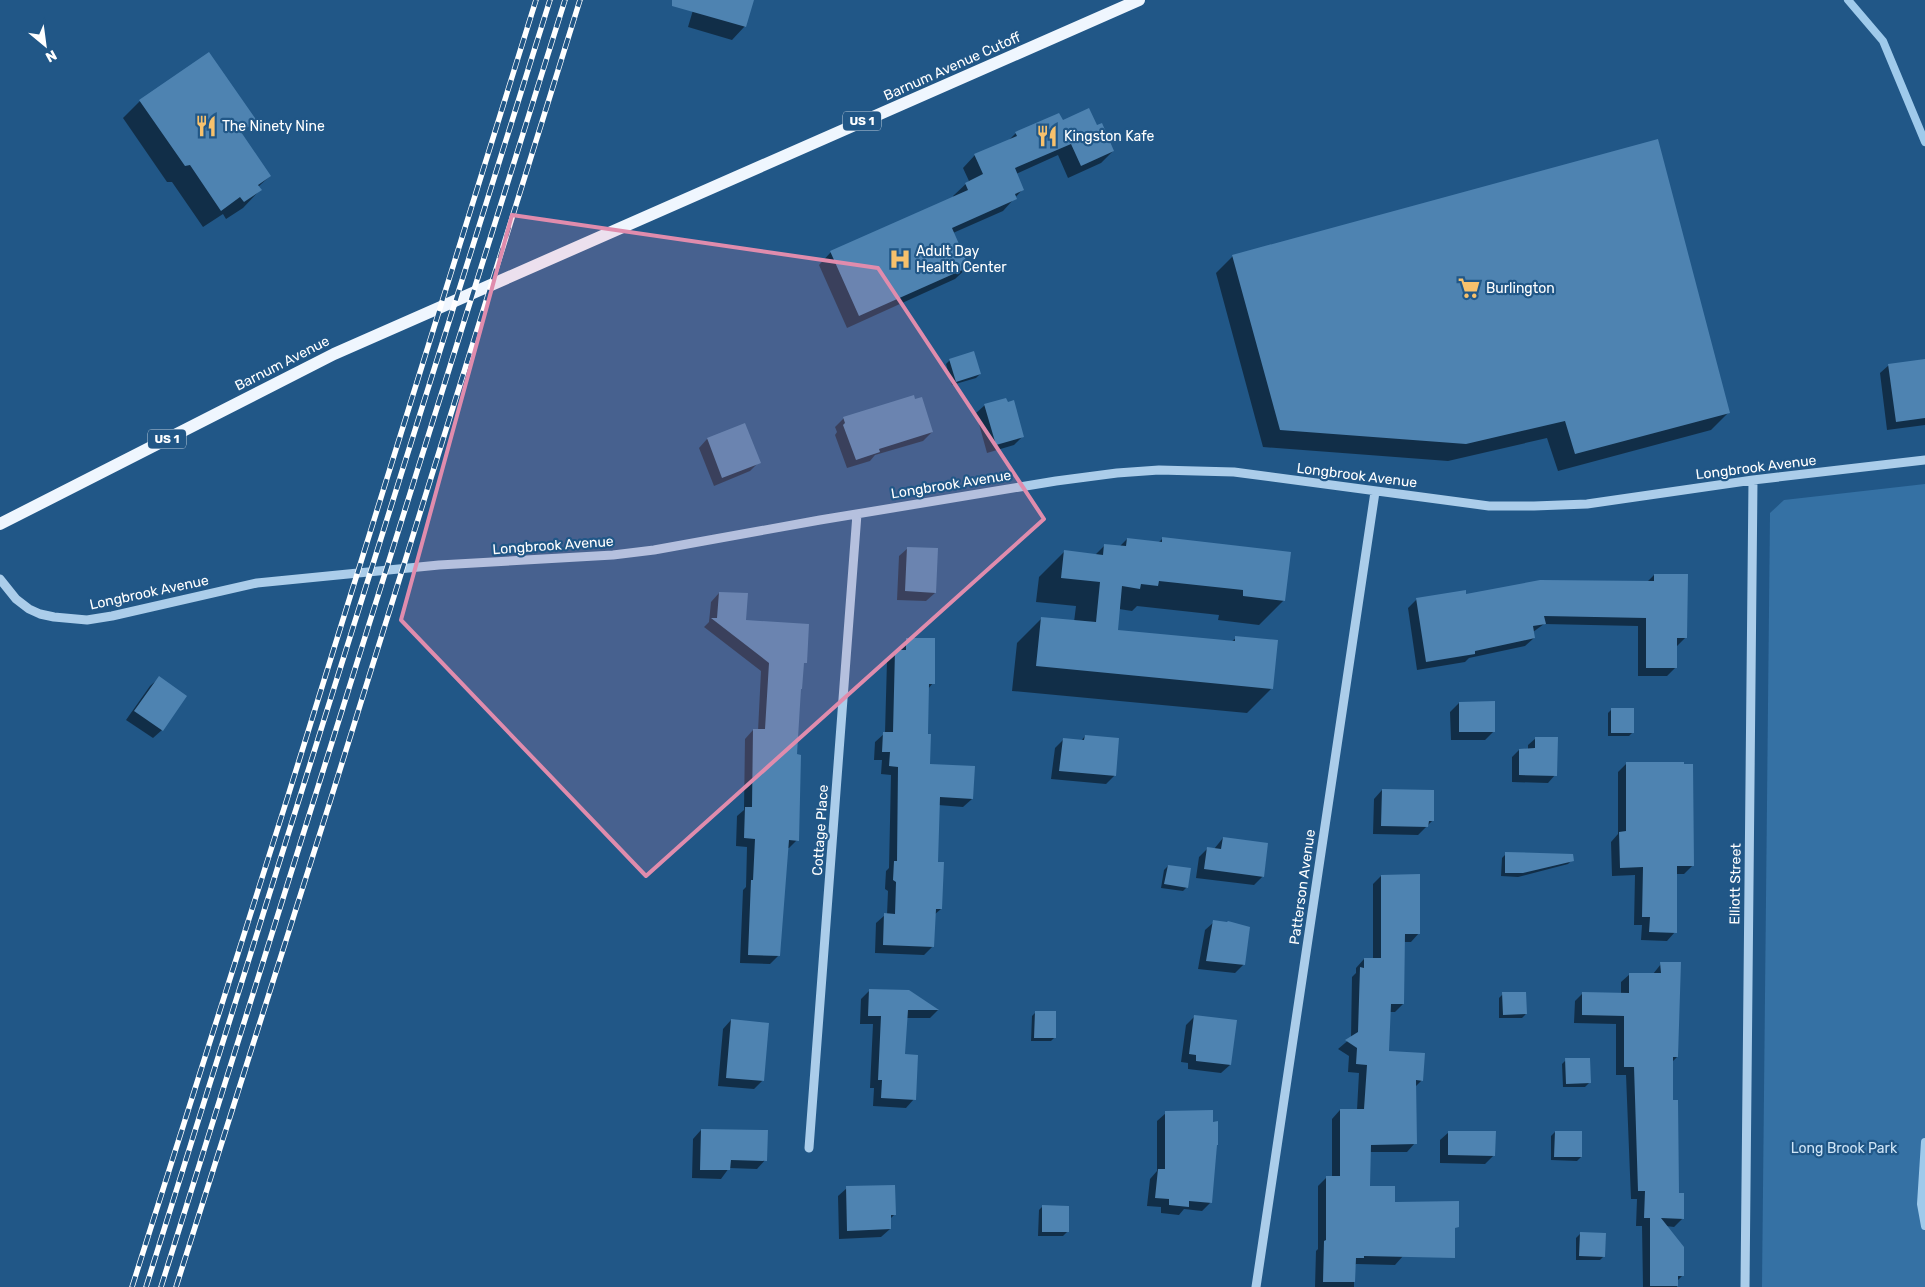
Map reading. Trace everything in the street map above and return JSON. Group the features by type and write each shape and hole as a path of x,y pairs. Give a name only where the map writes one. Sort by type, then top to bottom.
{"main road":[{"name":"Barnum Avenue Cutoff","path":"585,243 1140,0"},
{"name":"Barnum Avenue","path":"0,524 334,354 585,243"}],"street":[{"name":"Longbrook Avenue","path":"0,579 16,599 29,609 54,618 87,620 257,583 439,566 613,555 654,550 857,514 1116,473 1159,470 1234,472 1489,506 1534,506 1587,504 1752,480 1925,460"},
{"name":"Elliott Street","path":"1745,1287 1752,480"},
{"name":"Patterson Avenue","path":"1256,1287 1376,492"},
{"name":"Cottage Place","path":"809,1148 857,514"}],"highlighted area":[{"path":"512,215 878,268 1044,519 646,876 401,620"}],"green space":[{"name":"Long Brook Park","path":"1925,484 1925,1287 1762,1287 1770,513 1784,500"}],"building":[{"path":"672,0 754,0 746,27 672,6"},
{"name":"The Ninety Nine","path":"209,52 257,121 241,132 271,176 258,185 262,190 244,202 240,197 221,211 190,165 185,166 139,100"},
{"path":"1089,108 1097,125 1102,123 1114,151 1081,166 1071,144 1015,168 1024,190 1015,194 1017,199 952,228 969,267 859,316 830,251 968,190 965,183 983,174 974,154 1017,136 1015,132 1059,113 1063,120"},
{"name":"Burlington","path":"1658,139 1730,413 1575,454 1565,421 1466,444 1280,430 1232,255"},
{"path":"974,351 981,374 956,382 949,359"},
{"path":"1925,359 1925,418 1896,422 1888,364"},
{"path":"914,395 915,399 922,397 933,432 879,449 880,452 856,460 843,425 845,423 843,417"},
{"path":"1006,398 1008,402 1014,400 1024,437 996,445 984,404"},
{"path":"745,423 761,463 722,478 707,438"},
{"path":"1162,537 1291,552 1285,601 1243,596 1243,590 1159,581 1158,586 1141,584 1140,589 1122,586 1118,630 1235,641 1235,636 1278,640 1273,689 1036,666 1041,617 1096,622 1100,582 1061,578 1064,550 1103,555 1104,544 1126,546 1127,538 1162,542"},
{"path":"907,547 938,548 936,593 905,591"},
{"path":"1654,574 1688,574 1687,638 1677,638 1677,668 1646,668 1646,618 1544,616 1546,624 1533,626 1535,638 1475,651 1475,654 1426,662 1416,598 1466,590 1466,594 1540,580 1654,581"},
{"path":"719,592 748,593 746,620 809,624 807,663 804,663 801,689 797,754 801,755 799,841 789,840 780,956 748,955 751,880 753,880 755,839 744,838 745,807 752,807 753,729 765,729 769,663 711,618 717,618"},
{"path":"906,638 935,638 935,684 929,684 928,734 931,734 930,764 975,766 973,799 940,797 938,862 944,862 942,909 936,909 934,947 883,945 884,913 895,914 896,882 893,880 894,861 897,861 898,767 889,766 890,752 882,752 883,732 893,732 895,650 906,650"},
{"path":"159,676 187,696 163,731 134,711"},
{"path":"1495,701 1495,732 1459,732 1459,702"},
{"path":"1611,708 1634,708 1634,733 1611,733"},
{"path":"1085,735 1119,738 1116,776 1059,771 1063,738 1084,740"},
{"path":"1535,737 1558,737 1557,776 1519,775 1519,749 1535,748"},
{"path":"1626,762 1684,762 1684,764 1693,764 1694,866 1677,866 1677,933 1649,932 1650,917 1642,917 1643,867 1620,868 1619,832 1626,831"},
{"path":"1382,789 1434,790 1434,821 1429,821 1428,827 1381,826"},
{"path":"1223,837 1268,843 1264,877 1204,869 1207,847 1221,849"},
{"path":"1505,852 1573,854 1574,861 1523,873 1505,873"},
{"path":"1168,865 1191,868 1188,888 1164,884"},
{"path":"1420,874 1420,934 1405,934 1404,1004 1391,1004 1389,1051 1425,1053 1423,1081 1416,1080 1417,1144 1371,1145 1370,1186 1395,1186 1395,1202 1459,1201 1459,1227 1455,1228 1455,1258 1364,1256 1364,1258 1356,1258 1355,1282 1323,1282 1324,1241 1326,1240 1326,1176 1340,1176 1340,1109 1364,1109 1367,1065 1356,1064 1357,1048 1345,1040 1358,1032 1360,967 1364,968 1364,958 1381,958 1381,875"},
{"path":"1213,920 1228,921 1250,927 1245,965 1206,961"},
{"path":"1660,962 1681,962 1678,1057 1673,1057 1673,1100 1678,1100 1679,1193 1684,1193 1684,1219 1661,1218 1684,1247 1684,1276 1678,1276 1678,1286 1650,1286 1650,1218 1644,1218 1645,1191 1638,1191 1634,1067 1624,1067 1624,1016 1582,1015 1582,992 1629,993 1629,973 1661,973"},
{"path":"869,989 909,990 939,1010 908,1010 905,1054 918,1055 916,1100 881,1098 882,1080 878,1080 881,1016 868,1016"},
{"path":"1502,992 1526,992 1527,1014 1503,1015"},
{"path":"1035,1011 1056,1011 1056,1038 1034,1038"},
{"path":"1194,1015 1237,1020 1231,1065 1196,1061 1196,1055 1189,1054"},
{"path":"731,1019 769,1023 764,1081 726,1078"},
{"path":"1565,1058 1590,1058 1591,1083 1566,1084"},
{"path":"1213,1110 1213,1122 1218,1121 1218,1145 1212,1203 1189,1201 1189,1207 1169,1205 1169,1199 1155,1198 1158,1169 1165,1169 1165,1111"},
{"path":"701,1129 768,1130 767,1161 731,1160 730,1170 700,1170"},
{"path":"1448,1131 1496,1131 1495,1156 1448,1155"},
{"path":"1555,1131 1582,1131 1582,1157 1554,1157"},
{"path":"895,1185 896,1215 891,1215 891,1229 847,1231 846,1186"},
{"path":"1042,1205 1069,1206 1069,1232 1042,1232"},
{"path":"1580,1232 1606,1233 1605,1257 1579,1256"}],"waterway":[{"path":"1848,0 1883,41 1925,142"},
{"path":"1925,1142 1921,1204 1925,1226"}],"railway":[{"path":"132,1287 288,796 536,0"},
{"path":"146,1287 550,0"},
{"path":"161,1287 565,0"},
{"path":"176,1287 328,808 580,0"}],"place":[{"name":"The Ninety Nine","path":"206,126"},
{"name":"Kingston Kafe","path":"1047,136"},
{"name":"Adult Day Health Center","path":"900,259"},
{"name":"Burlington","path":"1469,288"}]}
